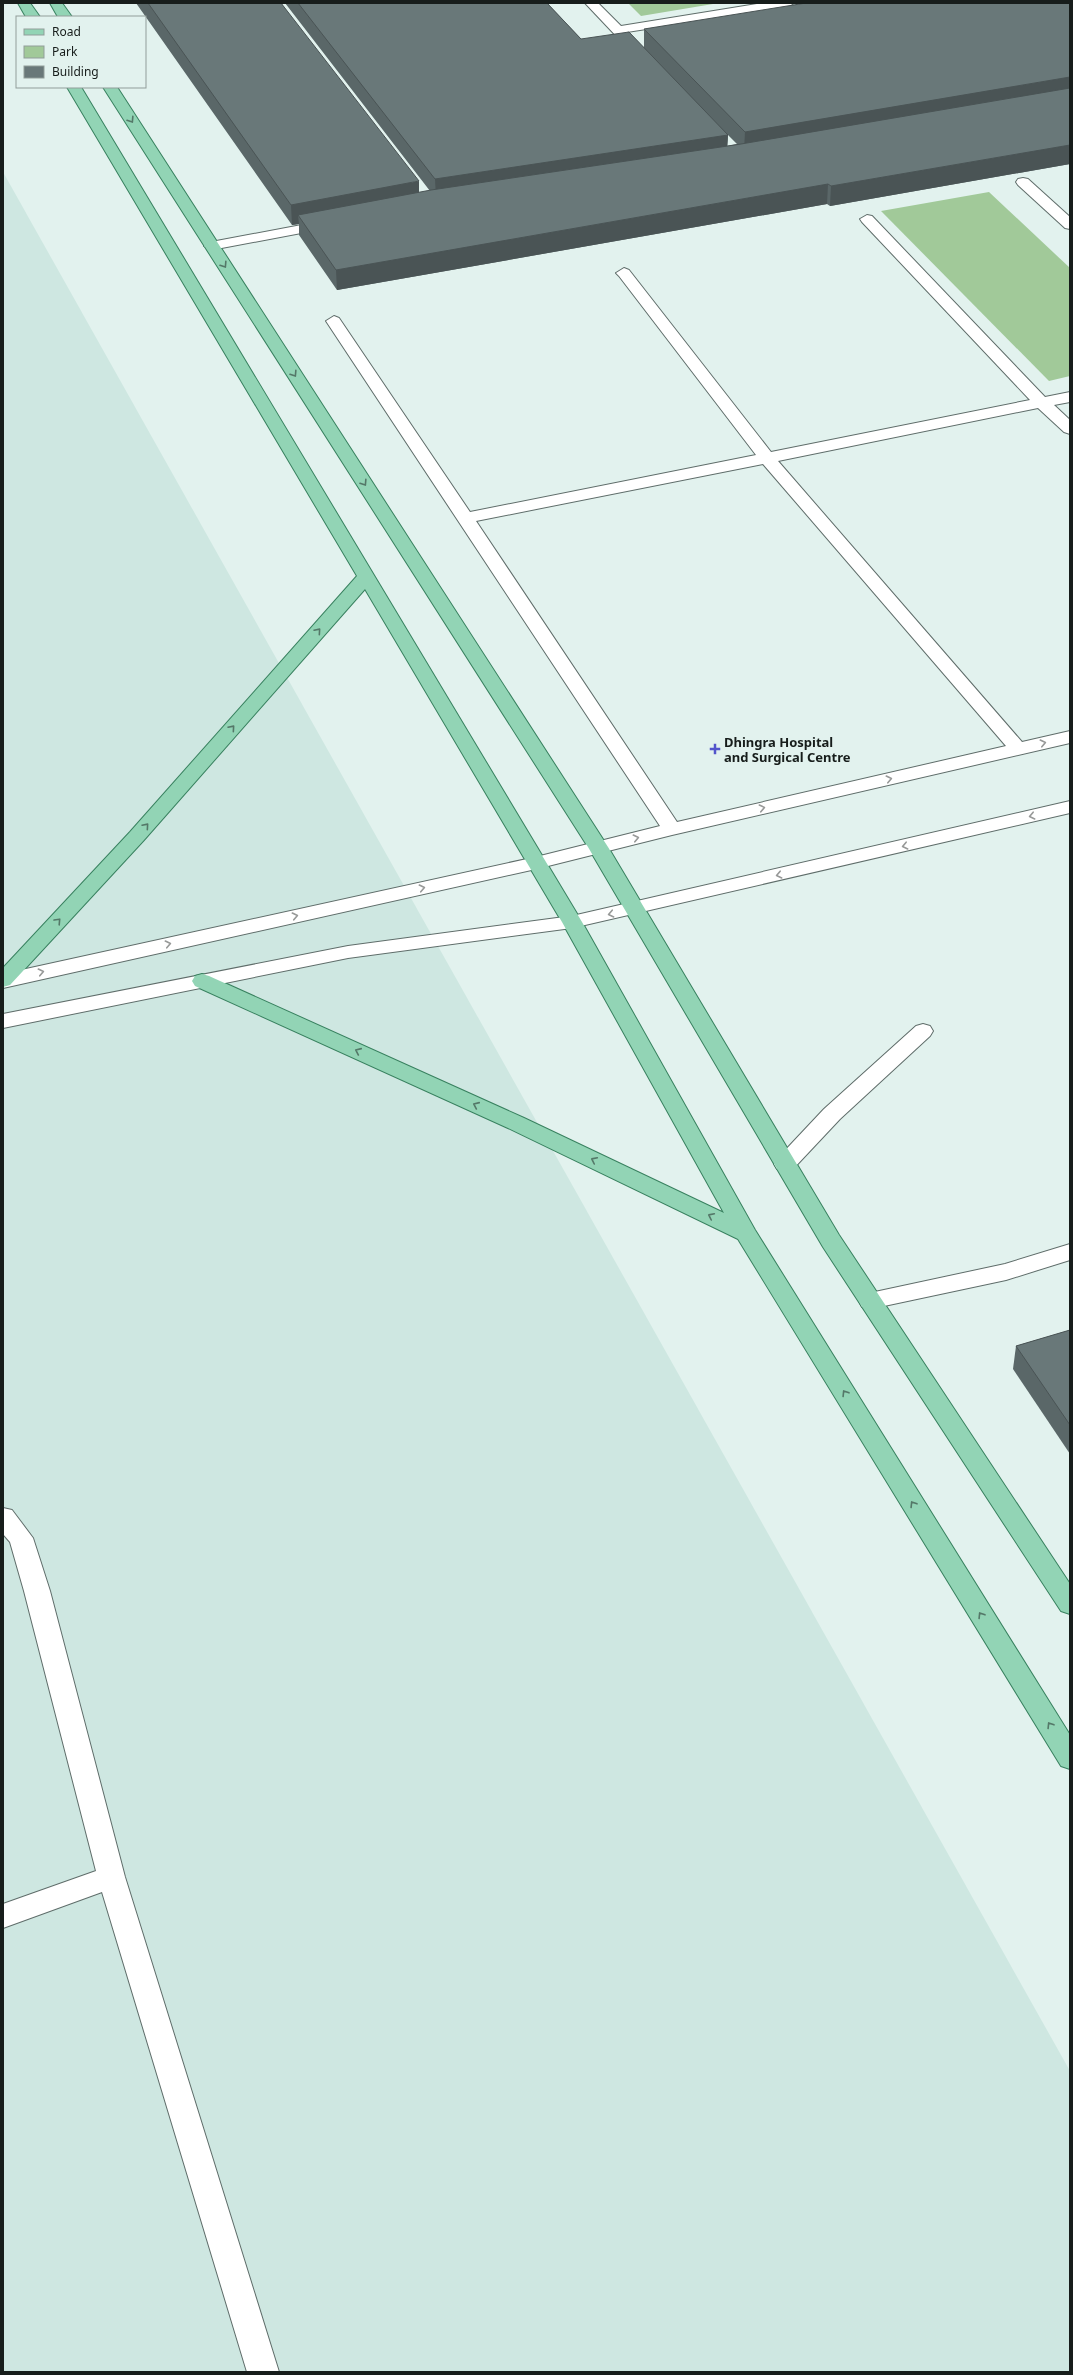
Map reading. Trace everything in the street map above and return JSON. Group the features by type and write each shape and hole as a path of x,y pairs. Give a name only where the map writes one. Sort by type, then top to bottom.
{"main road":[{"path":"24,3 32,16"},
{"path":"56,3 64,16"},
{"path":"75,88 572,922 746,1233 1070,1758"},
{"path":"111,88 598,847 785,1164 870,1301 1070,1604"},
{"path":"3,981 137,836 366,577"},
{"path":"202,981 516,1122 746,1233"}],"street":[{"path":"591,3 650,63"},
{"path":"618,30 788,3"},
{"path":"1023,182 1070,225"},
{"path":"867,219 1042,403 1070,429"},
{"path":"212,246 345,221"},
{"path":"624,272 766,457 1018,749"},
{"path":"334,320 467,518 672,829"},
{"path":"467,518 1070,397"},
{"path":"3,981 536,863 672,829 1070,737"},
{"path":"3,1021 348,952 572,922 1070,807"},
{"path":"785,1164 832,1114 923,1031"},
{"path":"870,1301 1006,1272 1070,1252"},
{"path":"3,1517 21,1538 37,1592 111,1877 263,2372"},
{"path":"3,1916 111,1877"}],"shaded area":[{"path":"3,172 1070,2071 1070,2372 3,2372"}],"green space":[{"path":"628,3 719,3 641,16"},
{"path":"989,192 1070,268 1070,376 1049,381 881,211"}],"building":[{"path":"148,3 281,3 419,181 291,205"},
{"path":"298,3 547,3 581,39 629,32 728,135 435,179"},
{"path":"806,3 1070,3 1070,77 745,132 644,29"},
{"path":"1070,88 1070,145 831,186 828,184 336,270 298,215 431,190 741,144"},
{"path":"1070,1330 1070,1425 1016,1346"}],"place":[{"name":"Dhingra Hospital and Surgical Centre","path":"715,749"}]}
